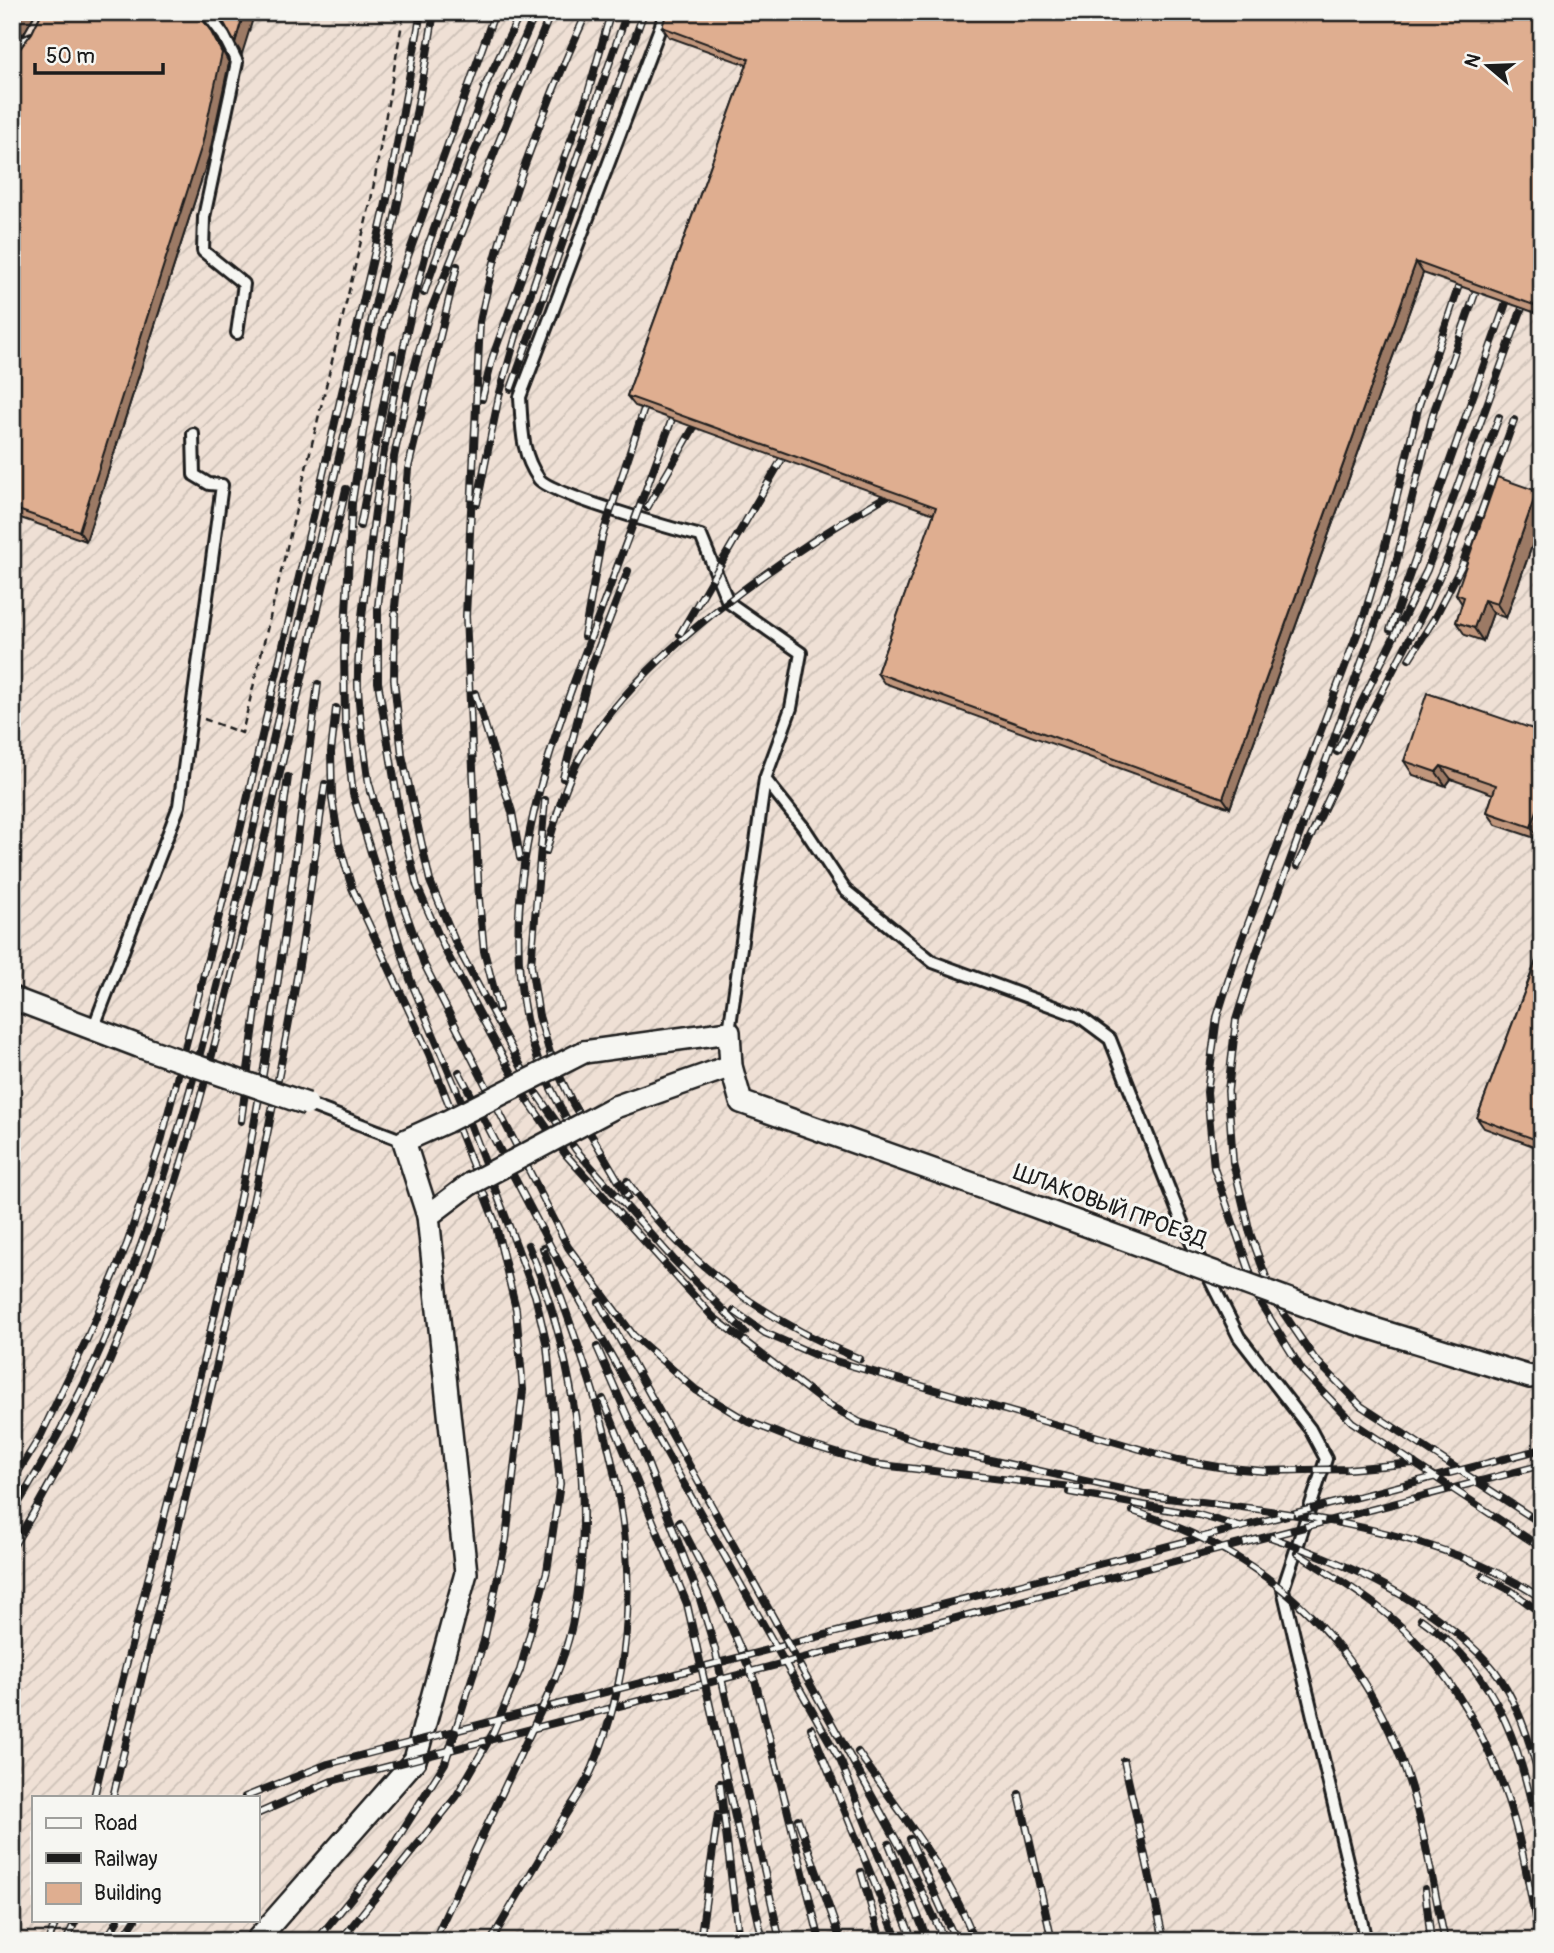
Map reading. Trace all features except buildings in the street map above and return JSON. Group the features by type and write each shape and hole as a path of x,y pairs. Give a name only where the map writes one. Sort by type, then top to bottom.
{"street":[{"path":"12,998 141,1047 307,1104"},
{"path":"256,1941 415,1760 466,1573 428,1216 404,1141 584,1052 729,1032"},
{"name":"ШЛАКОВЫЙ ПРОЕЗД","path":"729,1032 731,1066 741,1102 1345,1320 1536,1376"},
{"path":"428,1216 470,1184 615,1107 731,1066"}],"lane":[{"path":"206,12 224,36 237,62 204,217 203,251 244,284 236,333"},
{"path":"666,12 520,397 524,454 541,483 650,524 701,536 728,602 801,653 791,708 765,779 729,1032"},
{"path":"12,48 34,35 20,58"},
{"path":"93,1029 179,806 222,485 209,484 194,475 193,434"},
{"path":"765,779 804,828 845,890 933,962 1079,1016 1110,1039 1186,1232 1233,1325 1311,1429 1326,1459 1283,1589 1366,1941"},
{"path":"307,1104 404,1141"}],"path":[{"path":"191,715 242,733 371,200 404,12"}],"shaded area":[{"path":"12,12 1542,12 1542,1941 12,1941"}],"railway":[{"path":"12,1482 41,1435 86,1341 127,1244 160,1145 231,869 387,199 421,12"},
{"path":"12,1514 60,1432 101,1347 135,1262 191,1088 214,1000 388,250 434,12"},
{"path":"369,391 386,318 495,12"},
{"path":"484,88 521,12"},
{"path":"424,293 474,153 536,12"},
{"path":"551,12 429,315 409,386 394,457 378,606 378,682 401,821 417,886 446,952 522,1092 566,1155 713,1317 821,1400 859,1422 945,1450 1157,1497"},
{"path":"499,1009 484,951 479,899 466,616 480,322 511,205 555,86 587,12"},
{"path":"482,399 493,356 588,93 611,12"},
{"path":"477,504 499,396 516,336 627,12"},
{"path":"511,389 644,12"},
{"path":"426,251 488,80"},
{"path":"370,792 358,687 361,623 386,440 401,360 429,242"},
{"path":"457,266 408,469 395,607 394,680 402,755 430,881 457,946 532,1087 576,1150 673,1259 745,1332"},
{"path":"1380,566 1419,405 1459,285"},
{"path":"1476,291 1433,414 1393,575 1257,952 1236,1020 1228,1091 1233,1162 1250,1233 1274,1299 1314,1358 1361,1406 1542,1524"},
{"path":"1390,630 1506,303"},
{"path":"1337,752 1427,570 1522,308"},
{"path":"360,526 393,354"},
{"path":"340,1941 456,1797 493,1733 520,1670 547,1571 560,1484 547,1346 535,1295 467,1115 410,979 353,794 345,721 344,649 352,503 371,382"},
{"path":"584,636 602,537 644,409"},
{"path":"1297,866 1351,751 1425,609 1448,557 1499,417"},
{"path":"573,1131 539,1063 526,1019 519,967 519,915 524,863 534,812 564,711 672,419"},
{"path":"1409,659 1434,619 1462,565 1514,420"},
{"path":"647,508 694,427"},
{"path":"680,634 782,459"},
{"path":"12,1548 57,1470 97,1391 161,1228 187,1145 232,975 346,489"},
{"path":"546,852 564,794 578,761 603,722 636,684 673,647 759,578 887,496"},
{"path":"1382,556 1365,613 1236,956 1217,1017 1207,1092 1214,1168 1261,1304 1302,1370 1352,1422 1542,1548"},
{"path":"563,778 590,670 628,571"},
{"path":"94,1796 236,1219 271,1023 318,684"},
{"path":"475,693 512,812 520,858"},
{"path":"316,1941 389,1852 445,1763 484,1641 506,1540 523,1390 516,1309 495,1222 429,1054 352,888 339,843 332,798 331,752 336,708"},
{"path":"241,1121 288,777"},
{"path":"369,783 400,896 424,964 568,1247 633,1335 696,1390 747,1421 800,1442 873,1464 1080,1488"},
{"path":"113,1796 210,1394 255,1191 299,963 325,784"},
{"path":"545,800 531,965 539,1016 552,1060 573,1104 628,1197"},
{"path":"459,1072 563,1270 841,1762 913,1941"},
{"path":"627,1181 649,1211 674,1238 730,1287 793,1327 860,1359"},
{"path":"434,1941 556,1676 568,1642 580,1579 583,1531 577,1432 558,1334 528,1245"},
{"path":"491,1941 593,1767 615,1699 626,1633 627,1568 620,1504 607,1440 567,1313 543,1248"},
{"path":"599,1302 904,1854 945,1941"},
{"path":"734,1311 765,1333 818,1356 1178,1460 1263,1471 1349,1469 1414,1463"},
{"path":"597,1347 644,1454 700,1599 715,1649 780,1941"},
{"path":"603,1399 687,1604 763,1941"},
{"path":"248,1796 328,1764 1542,1449"},
{"path":"259,1813 332,1781 1542,1465"},
{"path":"1069,1492 1199,1515 1240,1527"},
{"path":"1150,1496 1301,1516 1405,1538 1455,1554 1501,1574 1542,1599"},
{"path":"1133,1511 1180,1528 1223,1549 1263,1574 1298,1603 1330,1636 1358,1674 1382,1715 1402,1761 1421,1827 1445,1941"},
{"path":"679,1522 717,1595 756,1684 820,1941"},
{"path":"1270,1537 1330,1560 1388,1588 1443,1622 1467,1643 1490,1665 1508,1691 1528,1740 1542,1788"},
{"path":"1297,1553 1359,1593 1400,1626 1421,1647 1457,1694 1486,1745 1508,1800 1522,1852 1540,1941"},
{"path":"1483,1576 1510,1590 1542,1614"},
{"path":"1421,1619 1472,1666 1505,1721 1526,1782 1542,1850"},
{"path":"811,1728 898,1941"},
{"path":"858,1752 938,1867 975,1941"},
{"path":"1124,1761 1164,1941"},
{"path":"720,1783 739,1941"},
{"path":"1019,1794 1052,1941"},
{"path":"700,1941 718,1814"},
{"path":"798,1819 841,1941"},
{"path":"910,1839 956,1941"},
{"path":"889,1844 928,1941"},
{"path":"861,1872 881,1941"},
{"path":"1425,1889 1431,1941"},
{"path":"48,1941 56,1922"},
{"path":"66,1941 75,1922"},
{"path":"105,1941 117,1922"},
{"path":"121,1941 134,1922"}]}
